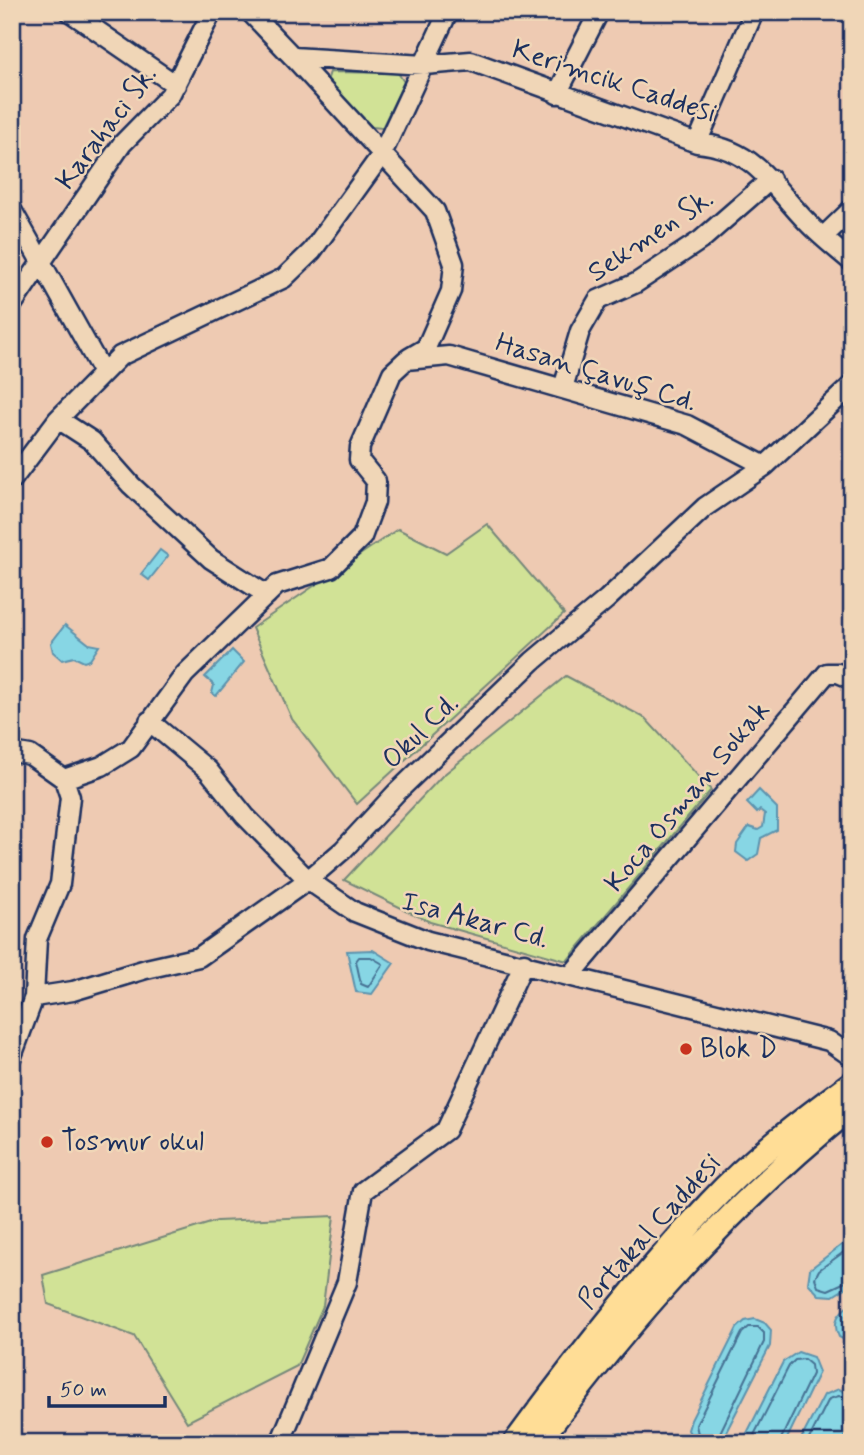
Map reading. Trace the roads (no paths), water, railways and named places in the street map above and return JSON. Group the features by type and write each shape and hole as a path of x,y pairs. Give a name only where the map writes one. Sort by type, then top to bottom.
{"main road":[{"name":"Portakal Caddesi","path":"515,1443 630,1295 711,1202 802,1120 852,1083"},
{"name":"Portakal Caddesi","path":"537,1443 657,1295 731,1213 852,1107"}],"street":[{"path":"70,12 176,85"},
{"name":"Karahaci Sk.","path":"12,305 122,144 170,95 212,12"},
{"path":"64,779 102,765 131,748 184,674 277,584 331,568 362,537 375,502 376,481 359,460 360,447 392,373 406,360 426,348 451,291 454,264 435,211 250,12"},
{"path":"12,480 58,419 120,356 284,278 312,251 382,154 448,12"},
{"path":"557,94 599,12"},
{"path":"697,143 754,12"},
{"name":"Kerimcik Caddesi","path":"293,57 424,65 471,61 697,143 720,145 754,163 823,237 852,262"},
{"name":"Sekmen Sk.","path":"563,388 580,331 598,300 636,283 701,240 771,179"},
{"path":"823,237 852,209"},
{"path":"12,210 103,373"},
{"name":"Hasan Çavuş Cd.","path":"406,360 449,356 563,388 687,425 765,466"},
{"name":"Okul Cd.","path":"33,997 73,991 146,968 199,957 308,880 343,850 396,793 533,661 607,598 705,507 765,466 852,385"},
{"path":"58,419 92,441 131,485 211,559 267,594"},
{"name":"Koca Osman Sokak","path":"572,974 827,673 838,673 852,679"},
{"name":"Isa Akar Cd.","path":"149,721 208,770 246,816 308,880 355,912 428,941 572,974 830,1041 852,1058"},
{"path":"12,752 30,755 64,779 71,797 60,884 37,939 33,997 12,1056"},
{"path":"280,1443 346,1282 363,1191 446,1130 524,963"}],"water":[{"path":"160,550 168,556 149,580 141,574"},
{"path":"65,625 89,644 99,646 90,660 84,662 74,657 62,660 53,652 51,643"},
{"path":"232,650 244,662 216,696 212,693 214,685 205,677"},
{"path":"759,790 777,808 777,830 761,838 758,854 748,861 736,852 737,844 749,827 758,830 763,827 765,814 760,810 757,813 747,803"},
{"path":"373,950 394,963 372,994 356,992 347,951"},
{"path":"852,1237 852,1284 833,1296 819,1295 808,1283 810,1269"},
{"path":"852,1303 852,1344 839,1337 836,1322 840,1313"},
{"path":"755,1319 765,1323 771,1330 770,1346 722,1440 695,1443 688,1430 691,1420 737,1328 745,1321"},
{"path":"798,1352 813,1357 819,1372 785,1443 742,1443 783,1362"},
{"path":"839,1389 852,1396 852,1422 841,1443 799,1443 824,1395"},
{"path":"621,1433 646,1443 595,1443"}],"place":[{"name":"Blok D","path":"686,1049"},
{"name":"Tosmur okul","path":"47,1142"}]}
